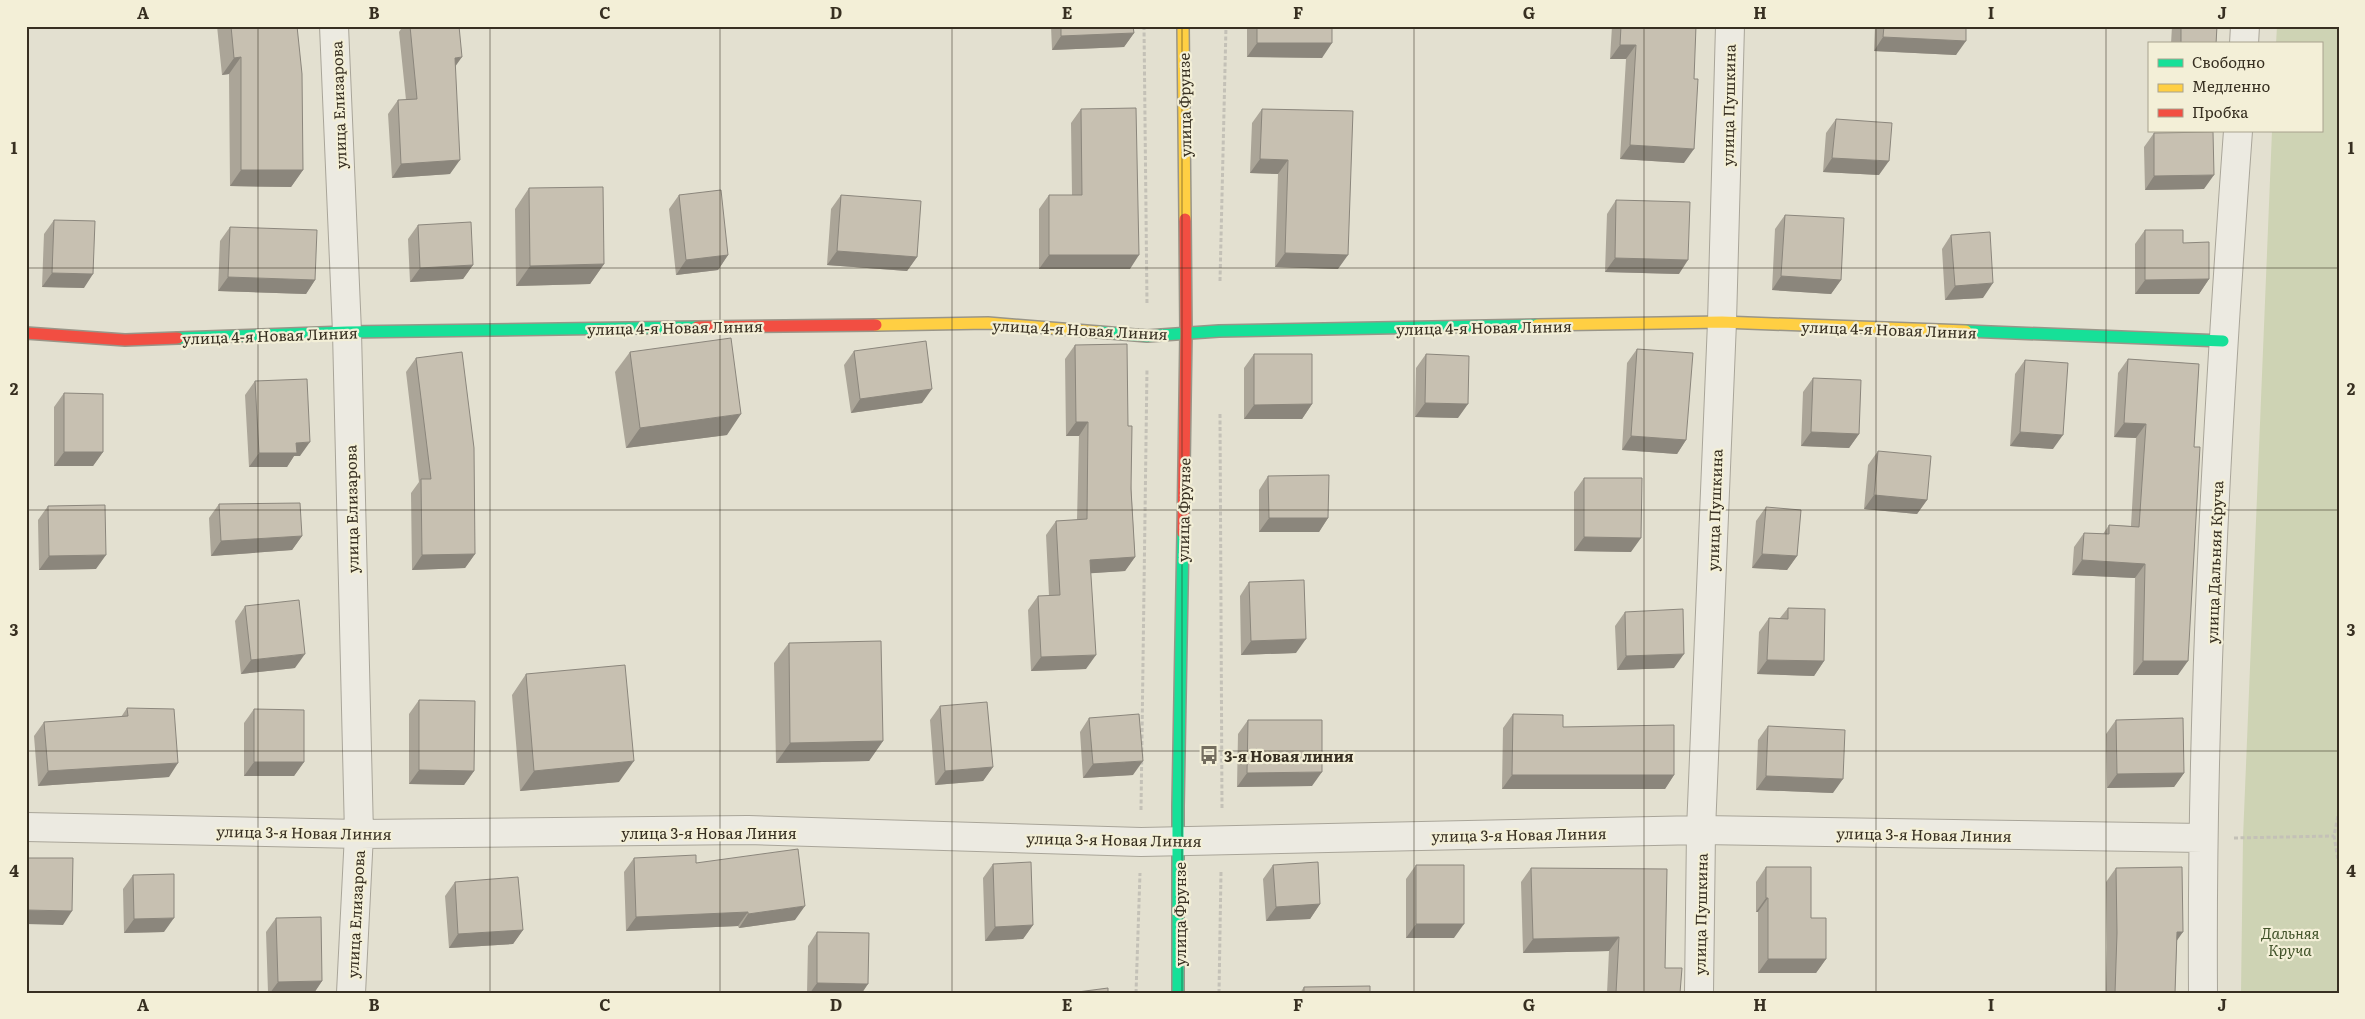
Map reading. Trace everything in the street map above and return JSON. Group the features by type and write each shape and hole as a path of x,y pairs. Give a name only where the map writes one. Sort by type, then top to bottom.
{"street":[{"name":"улица Елизарова","path":"334,26 347,332 359,834 351,993"},
{"name":"улица Фрунзе","path":"1178,993 1186,333 1183,26"},
{"name":"улица Пушкина","path":"1700,993 1701,830 1722,322 1730,26"},
{"path":"2244,42 2245,26"},
{"name":"улица Дальняя Круча","path":"2203,993 2202,838 2223,341 2238,132"},
{"name":"улица 4-я Новая Линия","path":"26,333 125,340 347,332 988,323 1147,336 1186,333 1722,322 2223,341"},
{"name":"улица 3-я Новая Линия","path":"26,827 359,834 748,830 1141,842 1701,830 2202,838"}],"path":[{"path":"1136,993 1141,842 1147,336 1144,26"},
{"path":"1220,282 1226,26"},
{"path":"1219,993 1222,840 1220,411"},
{"path":"2339,810 2334,836 2339,866"},
{"path":"2202,838 2334,836"}],"green space":[{"name":"Дальняя Круча","path":"2277,26 2339,26 2339,993 2241,993 2243,838 2272,132 2322,132 2322,42 2276,42"}],"building":[{"path":"231,26 297,26 302,74 303,170 241,170 241,57 234,58"},
{"path":"410,26 459,26 462,57 455,58 460,160 401,164 398,100 417,99"},
{"path":"1061,26 1133,26 1134,33 1061,36"},
{"path":"1257,26 1332,26 1332,43 1257,43"},
{"path":"1621,26 1696,26 1694,79 1698,79 1694,149 1630,145 1636,45 1620,45"},
{"path":"1884,26 1966,26 1966,41 1883,37"},
{"path":"2181,26 2217,26 2216,42 2181,42"},
{"path":"1136,108 1139,255 1049,255 1049,195 1082,195 1081,109"},
{"path":"1262,109 1353,111 1348,255 1285,253 1288,160 1260,159"},
{"path":"1836,119 1892,123 1889,161 1832,158"},
{"path":"2213,132 2214,175 2154,176 2154,133"},
{"path":"603,187 604,264 530,266 529,188"},
{"path":"721,190 728,255 686,260 679,195"},
{"path":"841,195 921,201 917,257 837,251"},
{"path":"1616,200 1690,202 1688,260 1615,258"},
{"path":"1785,215 1844,218 1841,280 1781,276"},
{"path":"54,220 95,221 93,274 52,273"},
{"path":"471,222 473,265 420,268 418,225"},
{"path":"230,227 317,230 315,280 228,277"},
{"path":"2145,230 2183,230 2183,243 2209,242 2209,279 2145,280"},
{"path":"1990,232 1993,283 1955,286 1951,235"},
{"path":"731,338 741,414 640,428 630,352"},
{"path":"926,341 932,389 860,399 854,351"},
{"path":"1127,344 1128,426 1132,426 1131,489 1135,557 1090,560 1096,655 1041,657 1038,596 1060,595 1056,521 1087,519 1088,422 1076,422 1075,345"},
{"path":"1637,349 1693,353 1686,440 1631,436"},
{"path":"462,352 474,448 475,554 422,555 421,479 431,479 416,358"},
{"path":"1254,354 1312,354 1312,404 1254,405"},
{"path":"1426,354 1469,356 1468,404 1425,403"},
{"path":"2128,359 2199,364 2194,447 2200,447 2188,661 2143,661 2145,564 2082,560 2084,533 2109,534 2109,525 2139,527 2146,424 2124,423"},
{"path":"2025,360 2068,363 2063,435 2020,432"},
{"path":"1813,378 1861,380 1859,434 1811,432"},
{"path":"307,379 310,442 296,443 297,453 259,453 255,381"},
{"path":"64,393 103,394 103,452 64,452"},
{"path":"1878,451 1931,456 1927,500 1874,495"},
{"path":"1329,475 1328,518 1269,518 1268,476"},
{"path":"1584,478 1642,478 1641,538 1584,537"},
{"path":"300,503 302,536 221,541 219,504"},
{"path":"105,505 106,555 49,556 48,506"},
{"path":"1766,507 1801,510 1797,556 1762,554"},
{"path":"1304,580 1306,639 1251,641 1249,582"},
{"path":"299,600 305,654 251,660 245,606"},
{"path":"1788,608 1825,609 1824,661 1767,660 1769,618 1788,619"},
{"path":"1683,609 1684,654 1626,656 1625,612"},
{"path":"881,641 883,741 790,743 789,643"},
{"path":"625,665 634,761 534,771 526,674"},
{"path":"419,700 475,701 474,771 419,770"},
{"path":"987,702 993,767 945,771 940,706"},
{"path":"127,708 174,709 178,763 48,771 44,722 128,716"},
{"path":"254,709 304,710 304,762 254,762"},
{"path":"1139,714 1143,761 1093,764 1089,718"},
{"path":"1513,714 1563,715 1563,727 1674,725 1674,775 1512,775"},
{"path":"2183,718 2184,773 2117,774 2116,720"},
{"path":"1248,720 1322,720 1322,772 1247,773"},
{"path":"1768,726 1845,730 1843,779 1766,776"},
{"path":"798,849 805,906 748,914 748,912 636,917 634,858 696,855 696,863"},
{"path":"27,858 73,858 72,911 26,910"},
{"path":"1031,862 1033,925 995,927 993,864"},
{"path":"1318,862 1320,904 1276,907 1273,865"},
{"path":"1416,865 1464,865 1464,924 1416,924"},
{"path":"1766,867 1811,867 1811,918 1826,918 1826,959 1768,959"},
{"path":"2182,867 2183,932 2177,932 2175,993 2115,993 2117,933 2116,868"},
{"path":"1531,868 1667,869 1665,968 1682,968 1680,993 1616,993 1619,937 1533,939"},
{"path":"174,874 174,918 134,919 133,875"},
{"path":"518,877 523,930 458,934 455,882"},
{"path":"321,917 322,981 278,982 276,918"},
{"path":"817,932 869,933 868,984 817,983"},
{"path":"1370,986 1370,993 1304,993 1304,987"},
{"path":"1108,988 1108,993 1070,993"},
{"path":"288,991 288,993 256,993"}],"traffic: fast":[{"path":"1099,332 1147,336 1219,331 1537,325"},
{"path":"178,338 347,332 697,327"},
{"path":"1966,331 2223,341"},
{"path":"1178,993 1178,806 1183,533"}],"traffic: slow":[{"path":"1183,26 1185,219"},
{"path":"1537,325 1722,322 1966,331"},
{"path":"876,325 988,323 1099,332"}],"traffic: jam":[{"path":"1183,533 1186,333 1185,219"},
{"path":"697,327 876,325"},
{"path":"26,333 125,340 178,338"}],"place":[{"name":"3-я Новая линия","path":"1209,755"}]}
